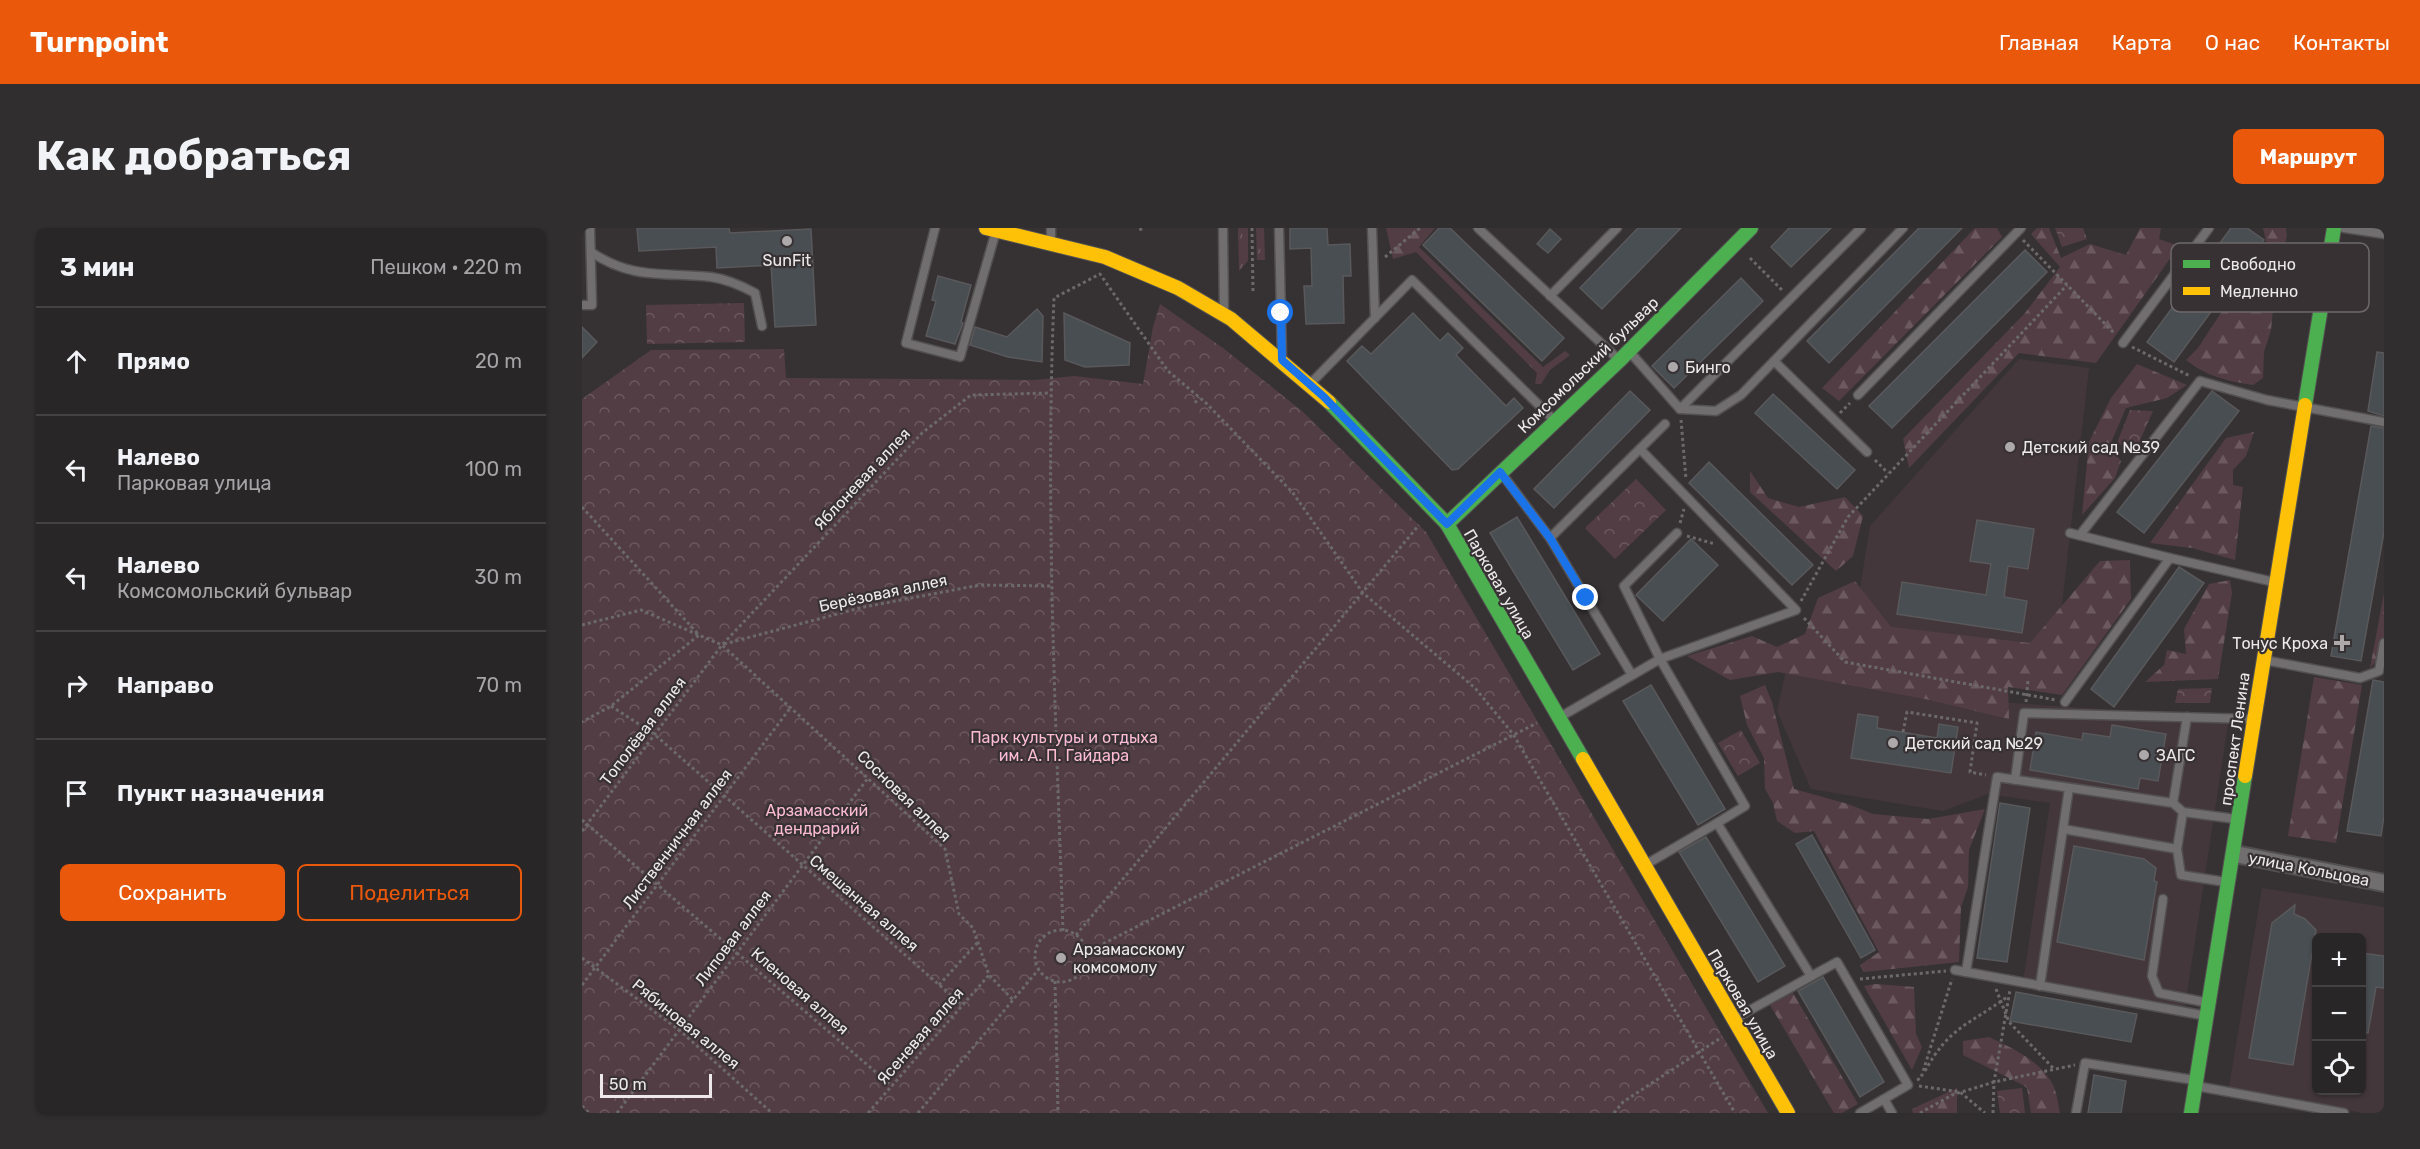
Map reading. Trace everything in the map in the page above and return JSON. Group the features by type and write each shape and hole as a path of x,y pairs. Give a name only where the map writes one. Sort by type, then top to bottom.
{"street":[{"name":"Комсомольский бульвар","path":"1447,524 1624,356 1751,228"},
{"name":"проспект Ленина","path":"2332,243 2334,228"},
{"name":"Парковая улица","path":"991,229 1105,257 1152,276 1224,315 1309,384 1447,524 1557,719 1788,1113"},
{"name":"проспект Ленина","path":"2191,1113 2235,854 2275,582 2320,312"},
{"name":"улица Кольцова","path":"2235,854 2384,883"}],"lane":[{"path":"582,305 592,305 590,228"},
{"path":"935,228 906,343 960,357 991,229"},
{"path":"1051,228 1051,243"},
{"path":"1223,228 1224,315"},
{"path":"1279,228 1282,360"},
{"path":"1372,228 1375,318"},
{"path":"1478,228 1550,296 1624,356 1680,409 1716,411 1741,395 1903,228"},
{"path":"1550,296 1617,228"},
{"path":"1680,409 1861,228"},
{"path":"2198,243 2209,228"},
{"path":"2344,228 2384,234"},
{"path":"1858,395 2018,231"},
{"path":"591,252 608,264 635,273 713,277 740,285 755,292 762,326"},
{"path":"2123,343 2171,279"},
{"path":"1309,384 1412,280 1555,421"},
{"path":"1774,362 1867,452"},
{"path":"2080,535 2200,381 2304,408 2384,422"},
{"path":"1550,538 1665,424"},
{"path":"1557,719 1660,659 1796,610 1640,449"},
{"path":"1500,472 1550,538 1632,675"},
{"path":"1643,867 1744,806 1660,659 1624,586 1677,533"},
{"path":"2070,533 2275,582"},
{"path":"2065,702 2170,558"},
{"path":"2264,660 2360,678 2382,671 2384,642"},
{"path":"2015,780 2024,713 2255,719"},
{"path":"2173,803 2187,717"},
{"path":"1966,972 1997,777 2173,803 2183,812 2240,819"},
{"path":"2040,986 2069,788"},
{"path":"2183,812 2177,849 2181,875 2230,883"},
{"path":"1717,823 1811,976"},
{"path":"2063,829 2177,849"},
{"path":"2163,899 2152,976 2159,993 2208,1010"},
{"path":"1732,1020 1837,962 1908,1085 1860,1113"},
{"path":"1955,970 2040,986 2208,1010"},
{"path":"2076,1113 2085,1063 2196,1084 2295,1108 2344,1113"},
{"path":"1884,1099 1892,1113"}],"path":[{"path":"1251,228 1253,293"},
{"path":"1373,267 1420,228"},
{"path":"2018,231 2123,343 2200,381"},
{"path":"1750,258 1791,298"},
{"path":"1063,931 1052,586 1050,393 1054,298 1100,274 1168,371 1199,397 1293,493 1363,593 1474,688 1513,734 1735,1113"},
{"path":"2065,702 1845,662 1796,610 1848,517 2067,285"},
{"name":"Яблоневая аллея","path":"723,645 922,433 971,395 1050,393"},
{"path":"1834,420 1858,395"},
{"path":"1195,403 1199,397"},
{"path":"1680,409 1687,499 1677,533 1738,550"},
{"path":"1867,452 1888,474"},
{"path":"582,507 699,635 611,706 582,722"},
{"path":"1077,935 1419,525"},
{"name":"Берёзовая аллея","path":"723,645 864,607 980,585 1052,586"},
{"name":"Сосновая аллея","path":"582,625 641,610 723,645 945,849 959,914 973,928 989,975 1013,1000"},
{"name":"Тополёвая аллея","path":"582,831 723,645"},
{"path":"2027,694 2028,680"},
{"name":"Смешанная аллея","path":"611,706 654,734 962,1005"},
{"name":"Лиственничная аллея","path":"582,985 791,707"},
{"path":"1903,732 1906,712 1977,723 1970,772 1997,777"},
{"path":"1087,952 1537,723"},
{"name":"Липовая аллея","path":"617,1113 868,778"},
{"name":"Кленовая аллея","path":"582,820 892,1086"},
{"path":"1063,931 1077,935 1085,945 1086,963 1076,978 1068,981 1055,981 1039,969 1035,958 1039,943 1051,932 1063,931"},
{"path":"939,985 978,942"},
{"name":"Рябиновая аллея","path":"582,958 679,1030 772,1113"},
{"path":"918,1113 1039,969"},
{"path":"1847,980 1955,970 1921,1078"},
{"name":"Ясеневая аллея","path":"868,1113 989,975"},
{"path":"1990,976 2006,1013 2020,1036 2055,1069"},
{"path":"1993,1113 1994,1082 2011,980"},
{"path":"1055,981 1058,1113"},
{"path":"1908,1085 1921,1078 1937,1049 1954,1031 2008,996"},
{"path":"1614,1113 1623,1102 1722,1037"},
{"path":"1920,1113 1960,1092 1994,1082 2085,1063"},
{"path":"1908,1085 1960,1092 1985,1113"},
{"path":"582,1106 589,1113"}],"shaded area":[{"name":"Детский сад №39","path":"2019,359 2089,368 2053,684 1850,651 1870,526"},
{"path":"1787,666 2001,702 2229,718 2184,1013 2023,982 2050,803 1988,794 1943,811 1811,789 1777,711"},
{"path":"2262,888 2384,907 2384,1113 2363,1113 2229,1087"}],"green space":[{"path":"1238,228 1248,228 1248,261 1239,271"},
{"path":"1256,228 1264,228 1265,260 1257,260"},
{"path":"1386,228 1435,228 1419,247 1543,367 1565,351 1570,355 1550,370 1541,384 1535,384 1537,373 1416,252 1393,259"},
{"path":"1975,228 1997,228 2002,237 1839,401 1822,388"},
{"path":"2037,228 2049,228 2061,258 2090,244 2126,255 2140,228 2161,228 2159,239 2171,243 2171,257 2096,363 2019,353 1909,468 1903,439 2025,313 2060,267 2031,234"},
{"path":"2055,228 2083,228 2087,239 2062,247"},
{"path":"2263,228 2286,228 2285,243 2265,243"},
{"path":"744,303 745,342 647,344 646,305"},
{"name":"Парк культуры и отдыха им. А. П. Гайдара","path":"1160,304 1223,348 1302,411 1426,532 1768,1113 582,1113 582,399 651,350 784,349 786,378 1035,380 1074,376 1143,384 1153,327"},
{"path":"2221,312 2273,312 2271,330 2264,352 2263,378 2253,385 2217,377 2186,360 2198,348"},
{"path":"2137,364 2187,385 2167,398 2126,408 2109,447 2121,461 2115,478 2082,515 2089,442 2111,398"},
{"path":"2130,410 2153,411 2135,452 2117,443"},
{"path":"2254,432 2246,456 2233,470 2233,485 2243,487 2235,560 2192,548 2150,543 2226,438"},
{"path":"1750,471 1768,498 1799,507 1845,497 1863,516 1853,556 1836,571 1750,492"},
{"path":"1636,479 1666,510 1615,559 1585,528"},
{"path":"2130,560 2131,599 2062,695 2008,687 2009,719 1925,699 1778,672 1730,680 1687,656 1752,636 1777,647 1805,634 1818,598 1855,581 1891,627 2030,643 2100,561"},
{"path":"2230,580 2232,593 2218,679 2145,682 2164,665 2167,650 2186,654 2184,629 2209,584"},
{"path":"2384,593 2384,653 2370,668"},
{"path":"2314,677 2362,685 2336,843 2288,836"},
{"path":"1765,685 1772,702 1794,789 1848,804 1873,814 1928,819 1985,809 1969,850 1968,887 1961,907 1959,962 1864,972 1860,965 1879,952 1814,831 1795,833 1777,821 1773,803 1765,789 1764,758 1747,725 1740,696"},
{"path":"2212,688 2210,703 2175,703 2178,689"},
{"path":"1741,730 1760,763 1738,776 1718,743"},
{"path":"1875,984 1914,987 1916,1034 1922,1047 1912,1070 1864,986"},
{"path":"1793,993 1858,1104 1842,1113 1834,1113 1770,1005"},
{"path":"1989,1037 2025,1056 2048,1076 2054,1088 2060,1113 2031,1113 2027,1088 1963,1055 1963,1041"},
{"path":"1957,1088 1957,1113 1913,1113 1912,1109"},
{"path":"2022,1088 2025,1113 2000,1113 1997,1091"}],"building":[{"path":"637,228 729,228 730,233 811,229 816,325 775,327 771,265 717,268 716,247 639,251"},
{"path":"1290,228 1327,228 1328,245 1350,244 1351,276 1343,276 1344,323 1306,324 1304,286 1312,286 1311,248 1290,249"},
{"path":"1439,228 1450,228 1564,338 1542,361 1423,245"},
{"path":"1638,228 1681,228 1602,309 1580,288"},
{"path":"1789,228 1831,228 1791,267 1771,247"},
{"path":"1919,228 1962,228 1829,363 1807,341"},
{"path":"2231,228 2247,228 2264,240 2262,243 2220,243"},
{"path":"1550,229 1561,239 1548,253 1537,244"},
{"path":"2025,250 2047,272 1892,428 1869,406"},
{"path":"938,276 971,285 961,322 963,323 955,344 926,336 936,301 932,300"},
{"path":"1741,278 1763,301 1674,388 1652,366"},
{"path":"1037,309 1043,316 1042,362 1008,357 970,345 975,327 1007,337"},
{"path":"2171,309 2171,312 2211,312 2174,362 2147,342"},
{"path":"1064,313 1130,343 1129,365 1085,367 1065,360"},
{"path":"1413,313 1440,341 1448,333 1463,348 1456,355 1506,406 1514,398 1523,408 1458,469 1452,470 1347,361 1362,346 1371,354"},
{"path":"582,327 597,342 582,358"},
{"path":"2377,352 2384,353 2384,416 2368,411"},
{"path":"1630,391 1650,410 1554,508 1534,489"},
{"path":"2212,391 2239,411 2144,533 2117,512"},
{"path":"1773,394 1855,470 1837,489 1755,413"},
{"path":"2371,426 2384,428 2384,532 2361,661 2331,656"},
{"path":"1709,462 1813,565 1792,585 1689,483"},
{"path":"1517,517 1600,654 1573,670 1490,533"},
{"path":"1977,520 2034,529 2028,569 2008,566 2004,597 2027,601 2022,633 1897,614 1902,582 1986,595 1991,564 1970,561"},
{"path":"1691,539 1718,565 1663,621 1636,595"},
{"path":"2179,567 2204,583 2114,707 2091,689"},
{"path":"2373,680 2384,682 2384,816 2381,836 2347,831"},
{"path":"1651,685 1725,809 1698,825 1623,701"},
{"path":"1858,714 1878,717 1877,728 1937,738 1939,724 1958,727 1951,773 1851,758"},
{"path":"2112,725 2166,734 2158,781 2140,778 2138,789 2030,770 2036,732 2082,740 2083,733 2110,737"},
{"path":"2000,803 2030,808 2007,962 1977,958"},
{"path":"1812,835 1875,950 1861,958 1796,844"},
{"path":"1706,837 1785,966 1758,982 1679,852"},
{"path":"2074,846 2144,859 2156,868 2154,881 2157,882 2144,960 2057,942"},
{"path":"2295,905 2294,914 2305,919 2316,930 2315,933 2312,933 2312,953 2293,1065 2249,1058 2272,923"},
{"path":"2366,954 2384,956 2384,988 2376,987 2368,1033 2366,1033"},
{"path":"1823,977 1884,1082 1860,1097 1798,991"},
{"path":"2016,992 2137,1014 2131,1042 2010,1021"},
{"path":"2094,1075 2126,1081 2121,1113 2088,1113"}],"traffic: fast":[{"path":"1447,524 1619,361 1751,228"},
{"path":"2332,243 2334,228"},
{"path":"2305,405 2320,312"},
{"path":"1329,402 1447,524 1583,759"},
{"path":"2191,1113 2245,776"}],"traffic: slow":[{"path":"986,228 1105,257 1178,288 1231,319 1329,402"},
{"path":"2245,776 2305,405"},
{"path":"1583,759 1788,1113"}],"place":[{"name":"SunFit","path":"787,241"},
{"name":"Бинго","path":"1673,367"},
{"name":"Детский сад №39","path":"2010,447"},
{"name":"Тонус Кроха","path":"2342,643"},
{"name":"Детский сад №29","path":"1893,743"},
{"name":"ЗАГС","path":"2144,755"},
{"name":"Арзамасскому комсомолу","path":"1061,958"}],"route":[{"path":"1281,313 1282,360 1324,397 1447,524 1500,472 1550,538 1586,598"}],"park label":[{"name":"Арзамасский дендрарий","path":"817,819"}]}
